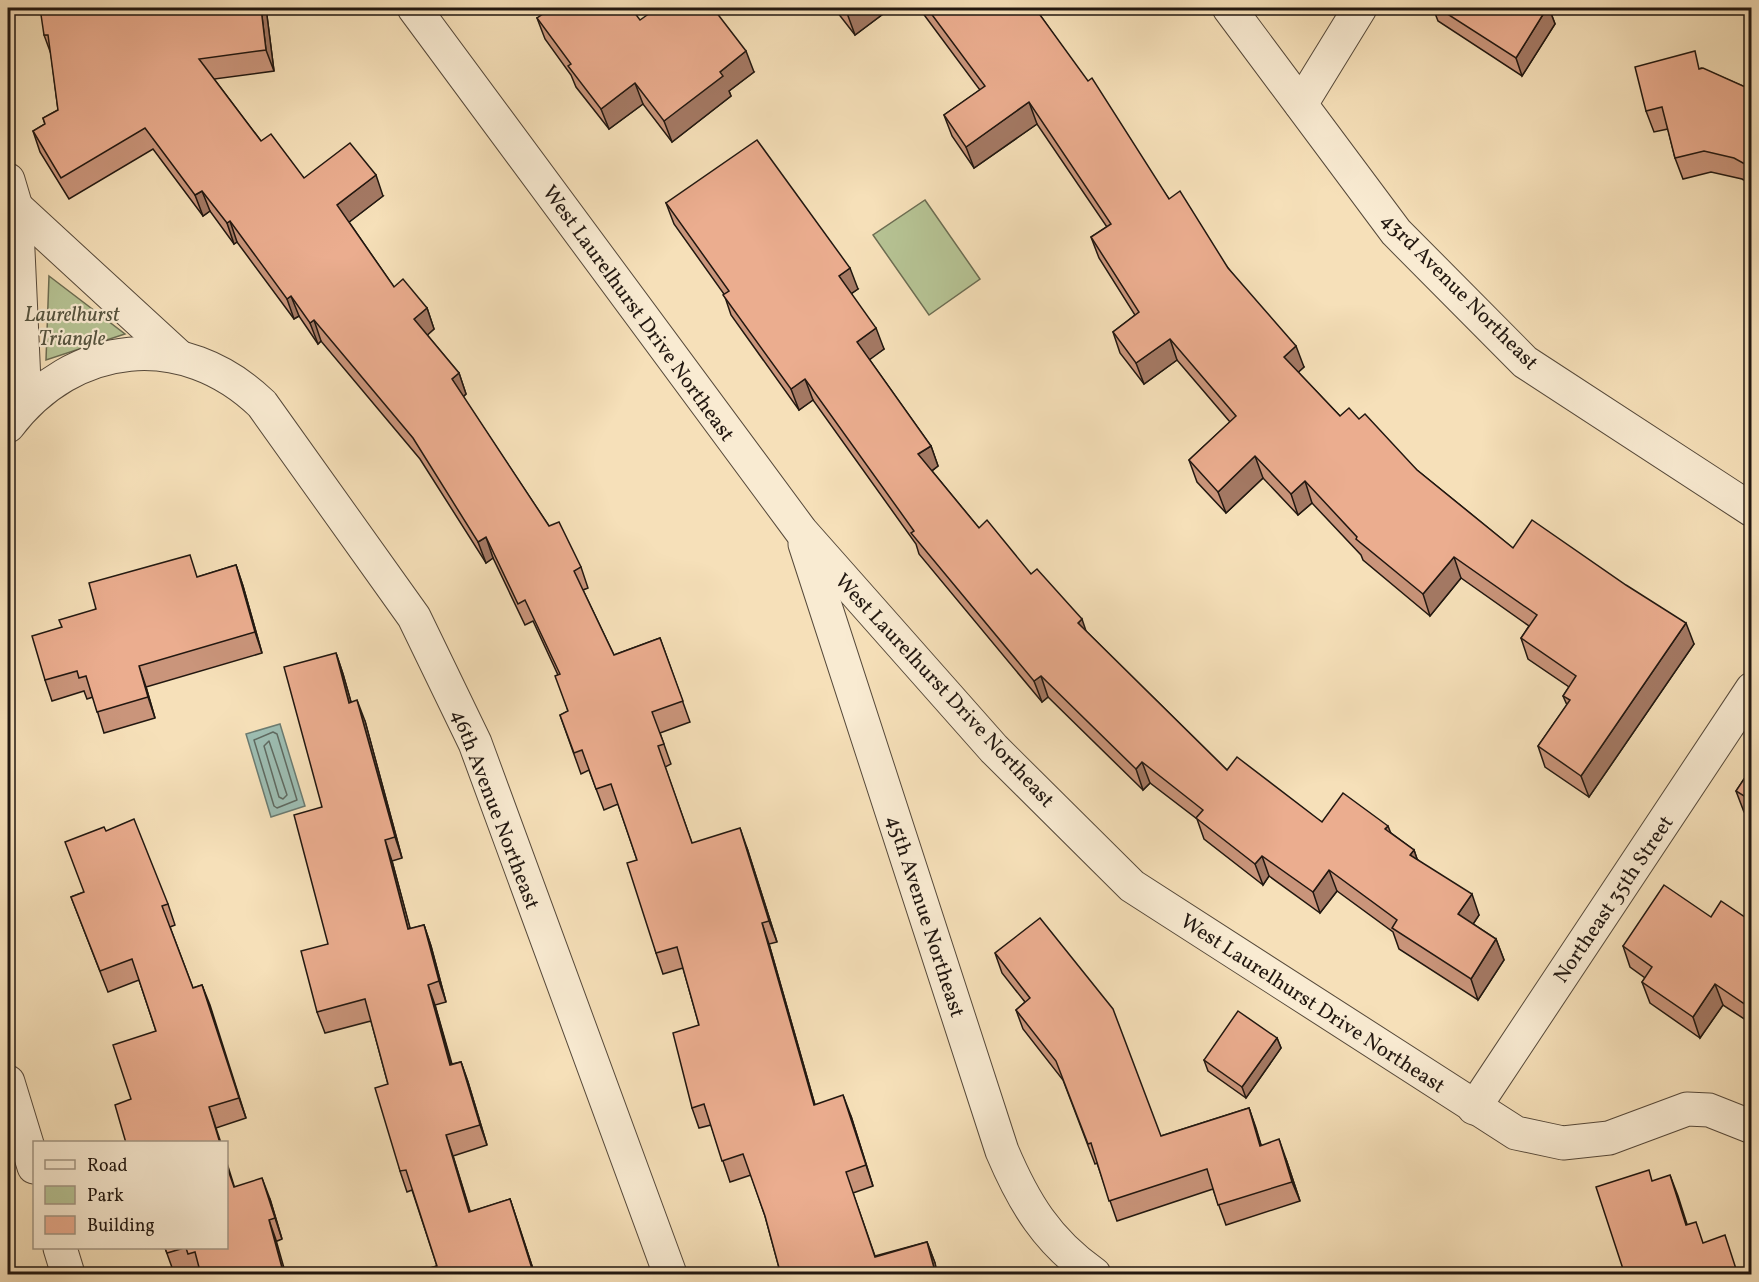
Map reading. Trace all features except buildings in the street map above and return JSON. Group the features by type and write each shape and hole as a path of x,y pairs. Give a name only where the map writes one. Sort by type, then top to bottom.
{"street":[{"name":"West Laurelhurst Drive Northeast","path":"414,8 801,531 994,749 1132,886 1516,1133 1563,1143 1609,1138 1687,1109 1710,1110 1752,1127"},
{"name":"43rd Avenue Northeast","path":"1229,8 1396,232 1525,363 1752,510"},
{"path":"1301,104 1360,8"},
{"path":"12,194 16,415"},
{"name":"46th Avenue Northeast","path":"12,194 177,355 243,386 262,404 414,617 475,743 670,1275"},
{"name":"46th Avenue Northeast","path":"16,415 60,377 97,359 140,352 177,355"},
{"name":"45th Avenue Northeast","path":"801,531 1002,1151 1022,1197 1047,1232 1073,1260 1094,1275"},
{"name":"Northeast 35th Street","path":"1474,1108 1752,689"},
{"path":"8,1082 33,1164"},
{"path":"60,1249 68,1275"}],"green space":[{"path":"925,200 980,279 929,315 873,235"},
{"name":"Laurelhurst Triangle","path":"49,276 125,334 46,360"}],"water":[{"path":"280,724 305,806 271,817 246,734"}]}
